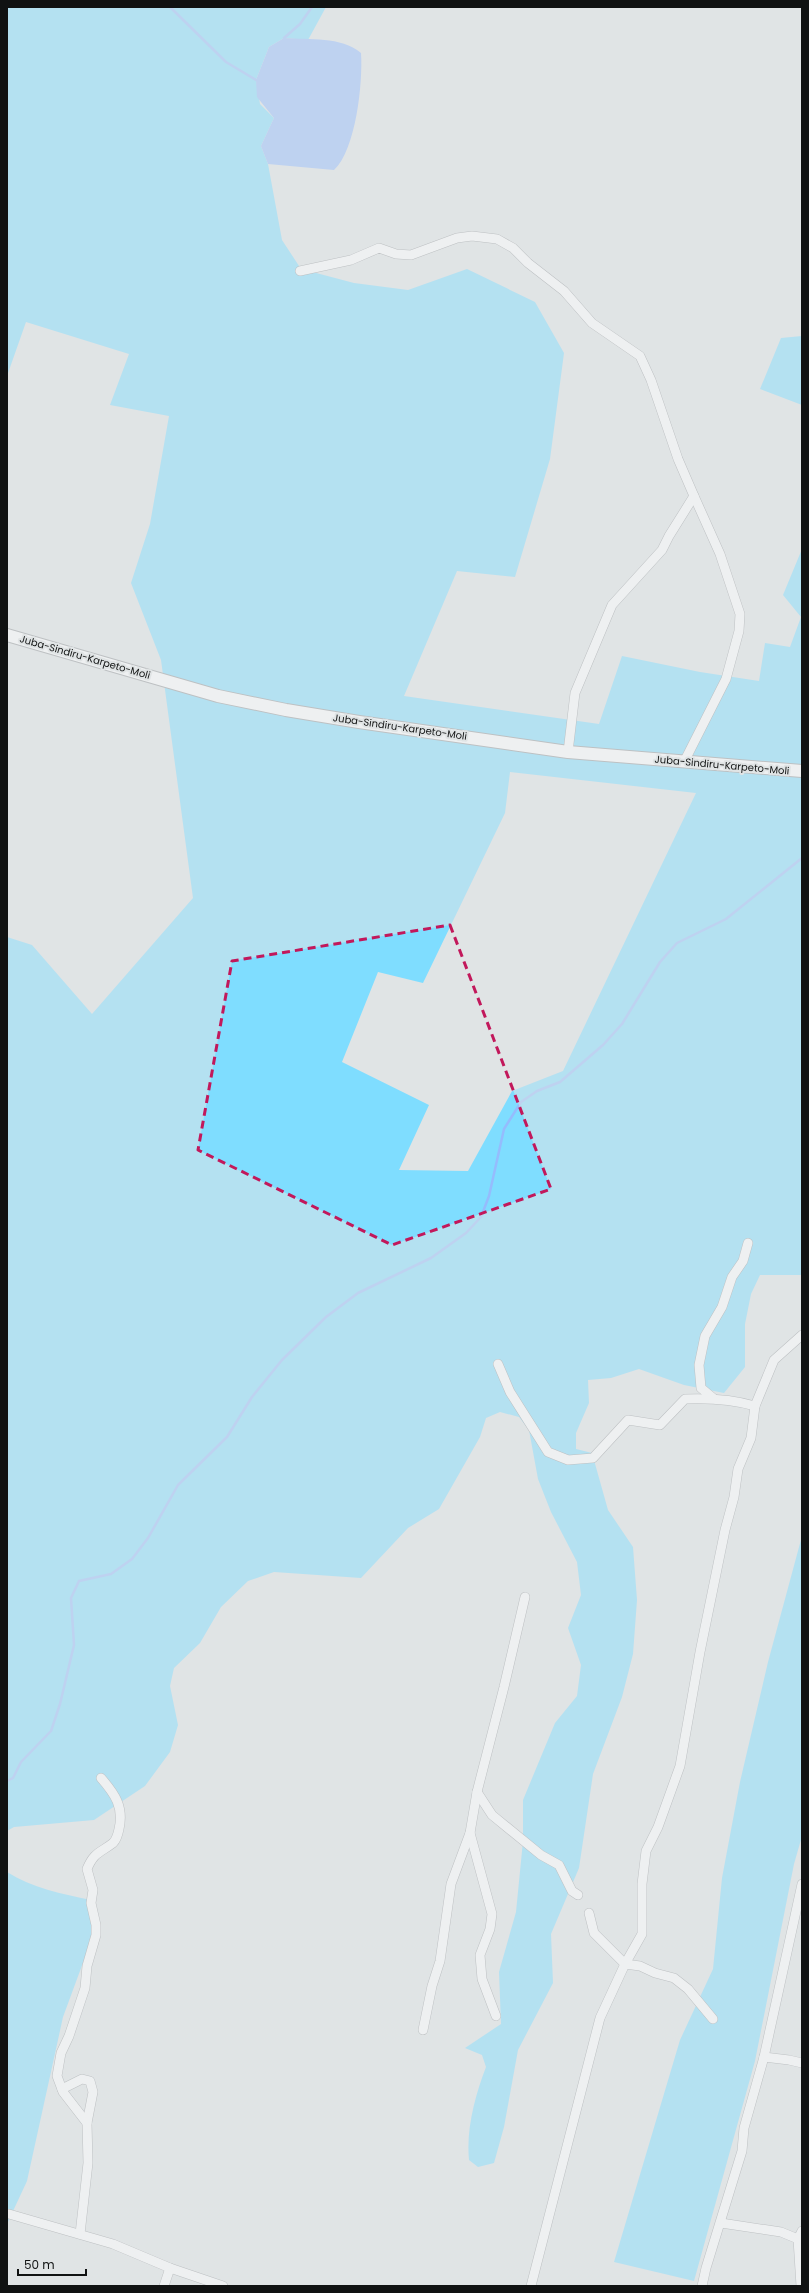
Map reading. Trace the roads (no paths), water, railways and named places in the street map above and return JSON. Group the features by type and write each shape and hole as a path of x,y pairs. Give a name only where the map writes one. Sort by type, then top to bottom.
{"main road":[{"name":"Juba-Sindiru-Karpeto-Moli","path":"7,635 244,702 359,722 568,752 802,771"}],"street":[{"path":"300,271 351,260 379,248 396,254 411,255 465,236 497,239 513,248 528,263 564,291 592,323 640,356 651,380 678,459 720,554 740,614 739,631 726,679 684,762"},
{"path":"568,752 575,693 612,606 662,550 694,496"},
{"path":"713,1398 701,1388 699,1365 704,1336 722,1307 732,1277 743,1261 748,1243"},
{"path":"531,2286 600,2018 625,1964 642,1934 642,1884 646,1851 658,1827 680,1766 700,1652 725,1530 734,1497 738,1469 751,1438 755,1406 774,1360 802,1335"},
{"path":"498,1364 510,1392 548,1452 568,1460 593,1458 628,1420 660,1425 685,1399 713,1398 735,1400 755,1406"},
{"path":"423,2030 432,1986 440,1961 451,1884 470,1832 477,1792 499,1710 524,1597"},
{"path":"87,2123 62,2090 57,2076 57,2067 85,1988 87,1966 96,1935 96,1925 91,1903 93,1890 87,1869 95,1854 115,1840 121,1820 121,1810 117,1800 101,1778"},
{"path":"477,1792 492,1815 541,1855 559,1865 572,1891 578,1895"},
{"path":"470,1832 492,1914 490,1929 480,1955 482,1979 496,2016"},
{"path":"702,2286 742,2151 744,2128 764,2057 802,1884"},
{"path":"589,1913 594,1933 625,1964 640,1966 655,1973 674,1978 688,1989 713,2019"},
{"path":"764,2057 789,2060 802,2064"},
{"path":"62,2090 82,2079 90,2081 94,2092 87,2123 88,2163 80,2234"},
{"path":"9,2214 113,2244 170,2268 222,2286"},
{"path":"721,2223 800,2235 801,2286"},
{"path":"164,2286 170,2268"}],"waterway":[{"path":"170,7 226,62 256,80"},
{"path":"284,38 300,24 312,7"},
{"path":"7,1781 13,1778 21,1762 51,1731 60,1704 74,1645 71,1598 79,1581 111,1574 132,1559 148,1538 178,1485 227,1437 252,1397 282,1360 326,1317 358,1293 431,1258 466,1233 481,1217 489,1196 504,1129 521,1102 537,1091 560,1082 603,1045 622,1024 660,962 677,943 726,919 802,858"}]}
